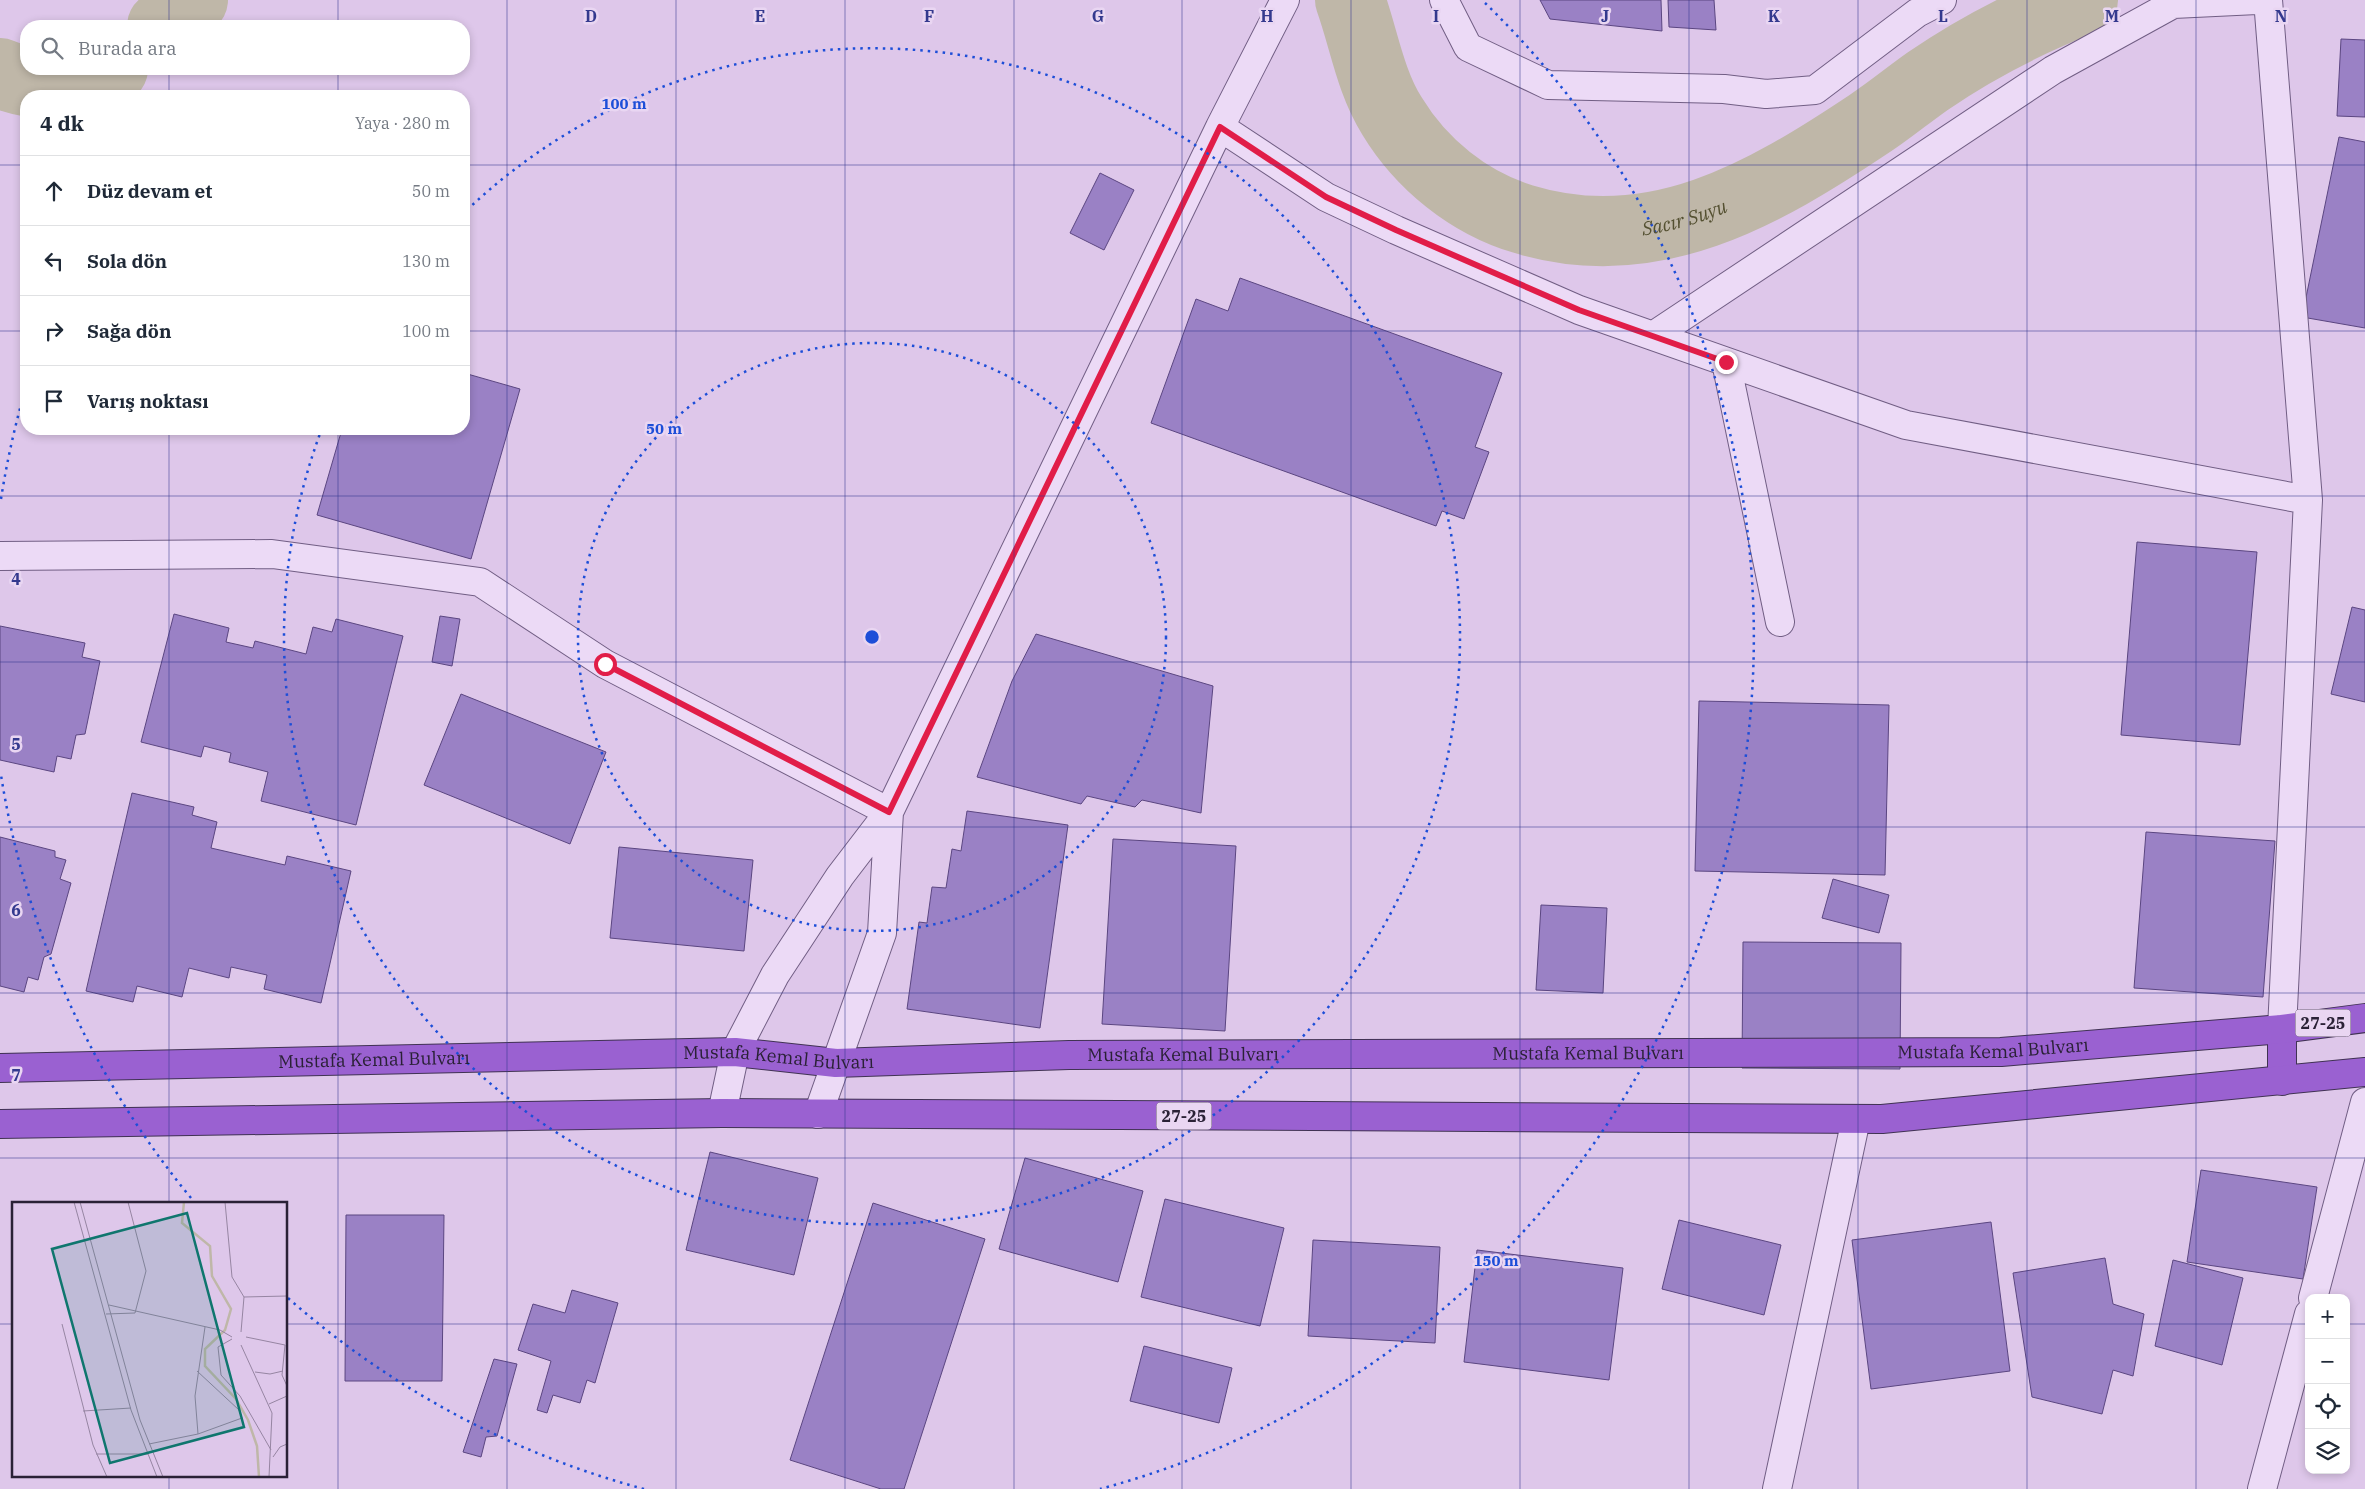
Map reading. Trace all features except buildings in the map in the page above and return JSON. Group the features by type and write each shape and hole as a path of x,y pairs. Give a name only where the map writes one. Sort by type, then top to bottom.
{"highway":[{"name":"Mustafa Kemal Bulvarı","path":"0,1068 735,1052 836,1063 1069,1055 2001,1052 2282,1029 2365,1018"},
{"path":"2282,1029 2282,1080"},
{"name":"27-25","path":"0,1124 722,1113 1856,1119 1892,1118 2365,1072"}],"street":[{"path":"722,1113 735,1052 775,975 840,876 889,812 1220,127 1285,0"},
{"path":"1444,0 1468,47 1548,85 1724,89 1766,94 1815,90 1917,13 1942,0"},
{"path":"1653,336 2053,70 2174,4 2257,0"},
{"path":"2268,0 2308,500 2282,1029"},
{"path":"1220,127 1335,201 1396,230 1579,310 1906,425 2308,500"},
{"path":"1726,362 1780,622"},
{"path":"0,556 272,554 480,582 605,664 889,812"},
{"path":"818,1114 882,933 889,812"},
{"path":"2314,1294 2365,1102"},
{"path":"1777,1489 1856,1119"},
{"path":"2262,1489 2305,1329"}],"waterway":[{"name":"Sacır Suyu","path":"169,20 193,0"},
{"name":"Sacır Suyu","path":"1350,0 1384,103 1417,150 1448,180 1484,203 1523,219 1571,229 1617,231 1662,225 1705,213 1748,195 1789,174 1829,150 1965,57 2023,26 2083,0"},
{"name":"Sacır Suyu","path":"0,73 27,81 57,84 72,83 100,75"}],"route":[{"path":"605,664 889,812 1220,127 1326,197 1396,230 1579,310 1726,362"}]}
